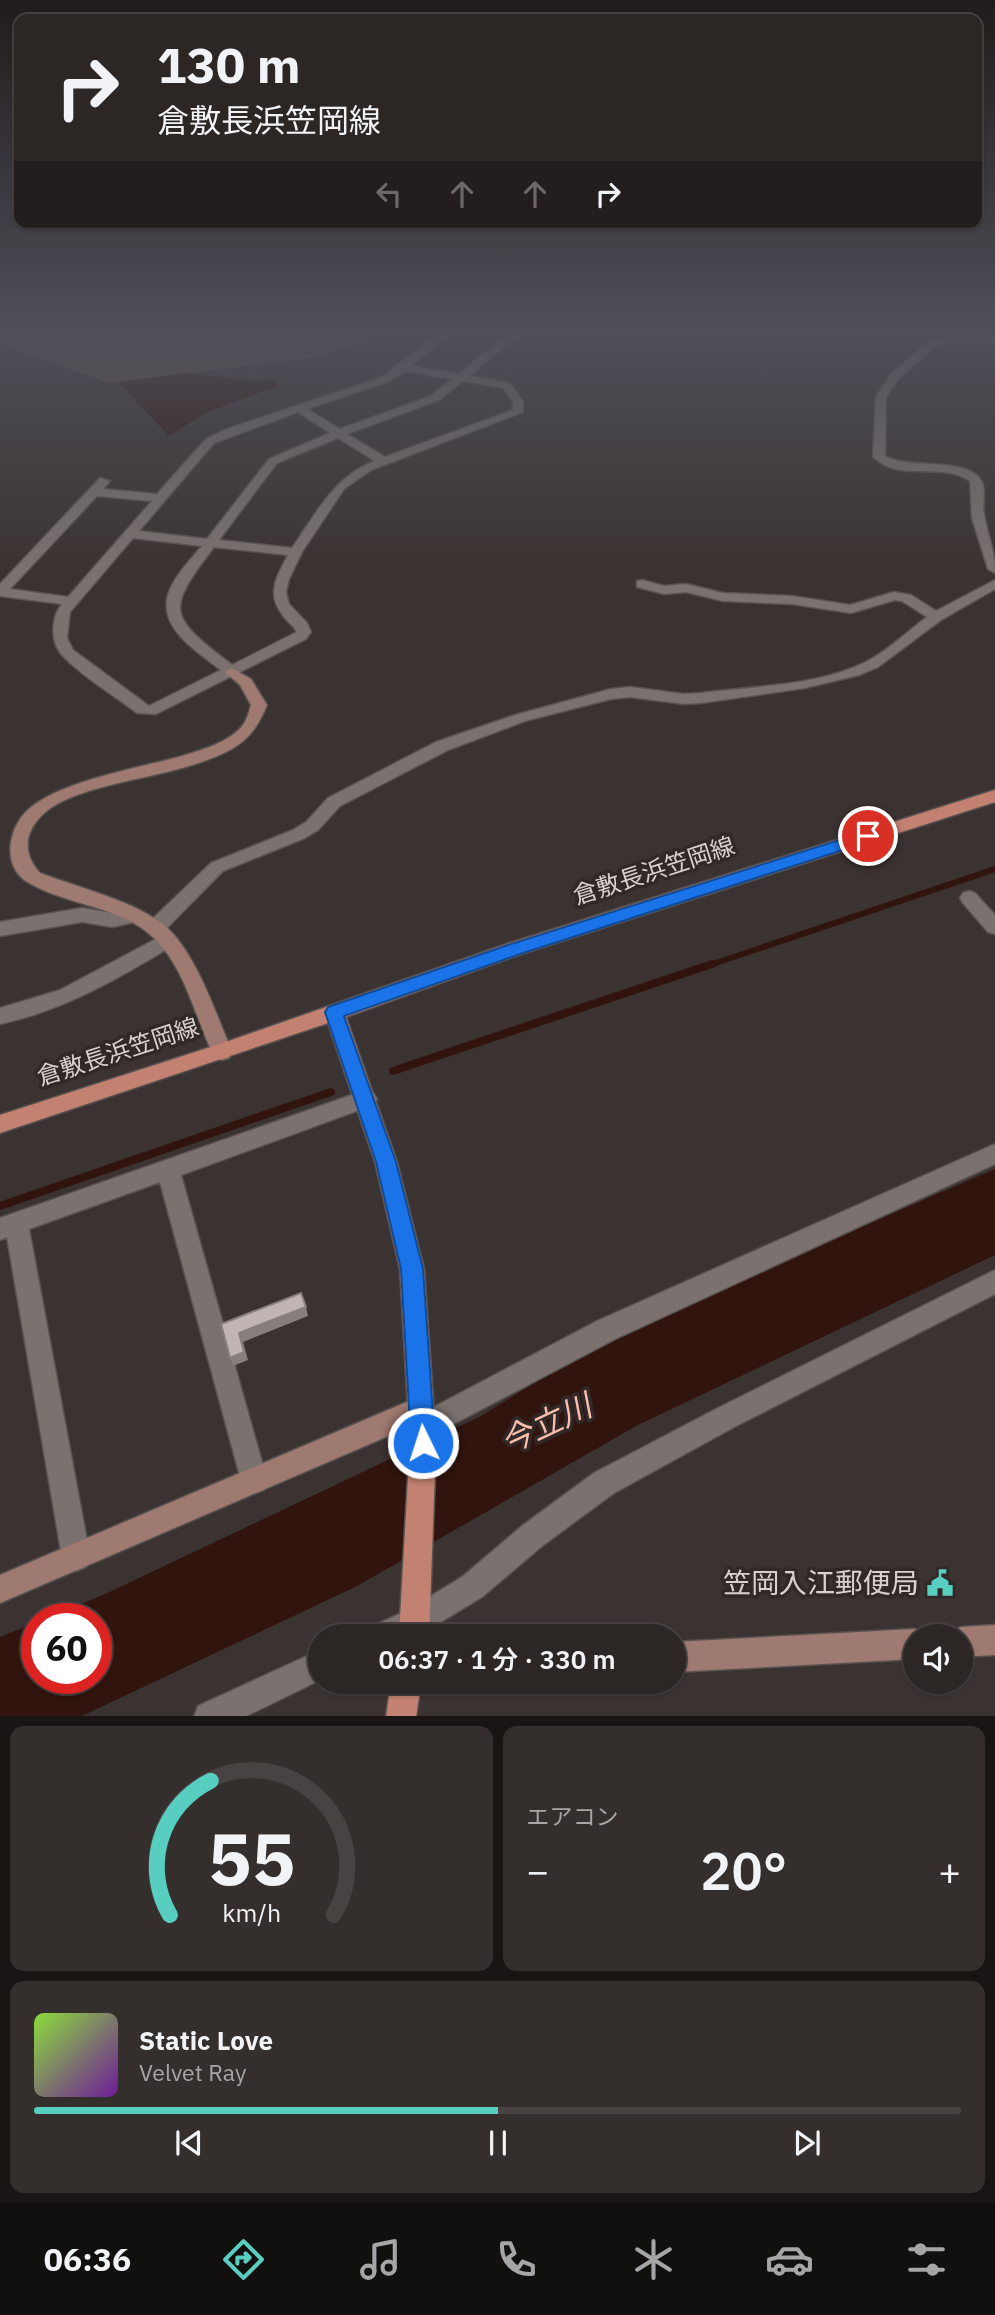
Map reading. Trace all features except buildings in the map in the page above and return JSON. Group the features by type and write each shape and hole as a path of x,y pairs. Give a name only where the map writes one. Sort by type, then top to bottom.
{"main road":[{"name":"倉敷長浜笠岡線","path":"0,1124 222,1052 514,949 995,796"},
{"path":"334,1012 386,1162 412,1269 422,1427 415,1624"},
{"path":"401,1716 405,1694"}],"street":[{"path":"222,1052 209,1019 161,934 133,916 34,878 19,869 12,857 11,844 16,830 35,809 61,795 200,756 237,738 250,727 259,705 246,682 178,628 172,617 173,596 178,585 273,461 296,449 413,408"},
{"path":"384,462 300,409 231,431 210,441 63,611 60,638 67,652 142,710 161,708 232,672 304,632 302,626 289,615 279,592 282,579 296,552 340,487 355,474 518,412 518,408"},
{"path":"881,408 879,457 895,466 956,470 974,478 977,485 977,511 995,569"},
{"path":"0,592 104,481"},
{"path":"94,492 158,498"},
{"path":"129,534 296,552"},
{"path":"642,584 664,590 686,588 723,597 792,600 851,608 894,596 906,598 936,617"},
{"path":"0,1016 35,1010 67,997 161,934 218,867 299,834 312,826 334,802 443,746 520,718 611,694 630,692 684,699 701,698 805,684 854,672 873,664 936,617 995,584"},
{"path":"0,592 71,601"},
{"path":"969,898 995,927"},
{"path":"0,929 82,915 113,920 133,916"},
{"path":"76,1556 8,1226 366,1099"},
{"path":"0,1589 254,1480 422,1427 606,1330 995,1154"},
{"path":"168,1168 254,1480"},
{"path":"422,1624 472,1587 532,1536 604,1483 727,1417 995,1282"},
{"path":"973,1641 995,1640"},
{"path":"686,1656 903,1645"},
{"path":"211,1716 308,1671"}],"water":[{"path":"143,408 218,408 207,412 169,436"},
{"name":"今立川","path":"995,1169 995,1255 636,1426 357,1586 82,1716 0,1716 0,1637 21,1628 21,1694 112,1694 112,1603 83,1603 481,1416 588,1350 694,1299"}],"waterway":[{"path":"707,966 995,869"},
{"path":"393,1071 712,964"},
{"path":"0,1206 331,1092"}],"place":[{"name":"笠岡入江郵便局","path":"940,1583"}],"route":[{"path":"423,1443 412,1269 386,1162 334,1012 514,949 868,836"}]}
